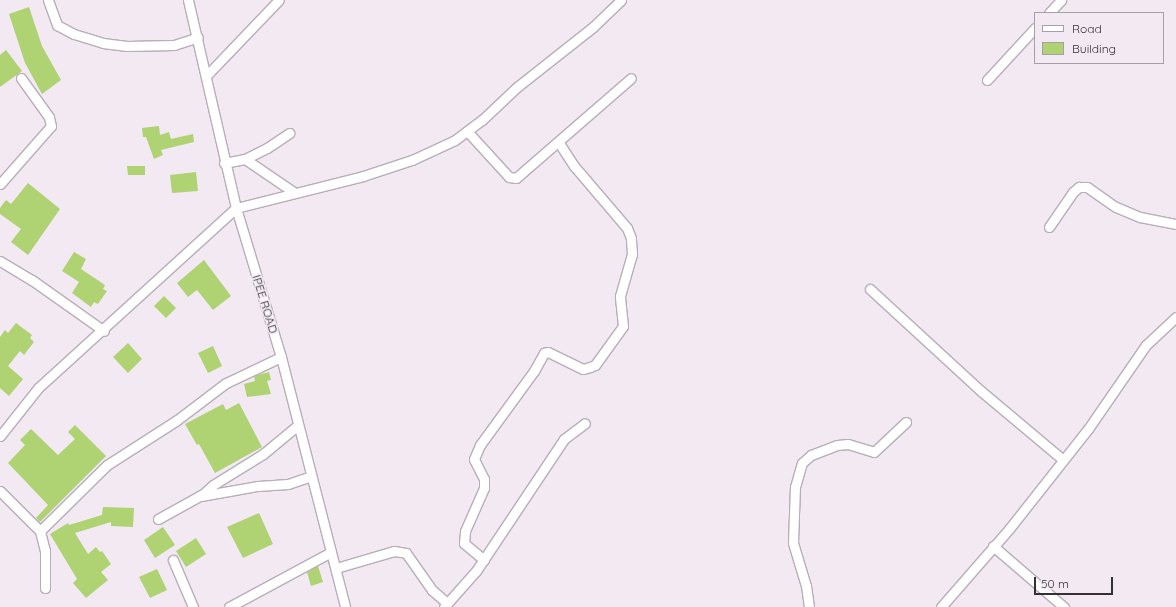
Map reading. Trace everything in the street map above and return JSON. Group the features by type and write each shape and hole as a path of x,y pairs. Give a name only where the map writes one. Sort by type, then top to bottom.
{"street":[{"path":"48,0 57,26 74,34 103,43 127,46 174,45 198,37"},
{"name":"IPEE ROAD","path":"188,0 198,37 224,163 281,357 345,607"},
{"path":"206,76 279,0"},
{"path":"0,436 38,388 104,331 236,208 363,176 412,160 467,131 517,87 593,27 621,0"},
{"path":"1050,12 1061,0"},
{"path":"987,80 1034,29"},
{"path":"0,184 51,126 48,117 21,78"},
{"path":"467,131 509,177 516,178 558,143 604,99 631,78"},
{"path":"224,163 245,159 267,148 289,133"},
{"path":"484,560 464,543 465,531 484,488 484,479 474,459 480,445 534,371 544,353 548,352 583,369 590,367 600,358 623,326 620,296 632,254 631,238 627,228 574,166 558,143"},
{"path":"245,159 295,193"},
{"path":"1049,227 1073,192 1079,188 1087,187 1116,207 1140,217 1176,224"},
{"path":"0,261 32,280 104,331"},
{"path":"870,289 981,391 1062,459"},
{"path":"942,607 1107,404 1146,345 1176,317"},
{"path":"40,531 107,465 176,420 226,382 281,357"},
{"path":"336,568 394,551 406,553 432,590 446,605 484,560 564,439 585,422"},
{"path":"809,607 806,586 793,543 795,487 802,463 811,455 837,445 848,444 874,452 906,422"},
{"path":"158,519 199,496 270,449 298,425"},
{"path":"199,496 258,486 288,484 311,476"},
{"path":"0,491 40,531 45,551 45,588"},
{"path":"993,546 1064,607"},
{"path":"229,607 331,552"},
{"path":"173,560 193,607"}],"building":[{"path":"29,7 42,46 61,80 42,94 25,63 9,14"},
{"path":"6,50 22,71 0,87 0,55"},
{"path":"159,126 160,135 169,132 171,139 193,134 194,142 161,150 163,155 154,159 146,137 143,137 142,128"},
{"path":"127,166 145,166 145,175 128,175"},
{"path":"196,172 198,191 172,193 170,175"},
{"path":"28,183 60,209 28,255 11,242 21,229 0,214 0,208 6,200 11,204"},
{"path":"74,252 86,259 81,269 105,285 103,289 107,291 98,304 94,302 91,307 72,293 79,282 62,271"},
{"path":"204,260 231,296 213,310 197,290 188,297 177,283"},
{"path":"164,296 176,308 166,318 154,306"},
{"path":"16,323 32,335 30,338 34,342 24,355 20,351 8,366 23,379 9,396 0,388 0,337 5,330 8,333"},
{"path":"128,343 142,359 128,373 113,357"},
{"path":"213,346 222,366 208,373 198,353"},
{"path":"269,372 271,380 267,381 271,394 247,397 244,384 255,381 254,376"},
{"path":"239,403 262,447 215,473 199,444 197,445 185,424 223,404 226,410"},
{"path":"75,425 106,456 40,522 36,518 48,505 8,463 25,445 20,440 31,429 58,455 75,439 68,432"},
{"path":"103,507 134,508 133,527 111,526 111,522 75,533 88,554 96,547 100,552 102,551 111,564 101,572 108,580 86,598 73,583 77,579 50,534 68,523 69,525 102,515"},
{"path":"259,513 273,544 243,558 227,527"},
{"path":"163,527 175,545 155,558 144,540"},
{"path":"196,538 206,554 186,567 176,551"},
{"path":"318,566 323,582 311,586 307,572"},
{"path":"157,569 167,590 150,598 139,577"}]}
